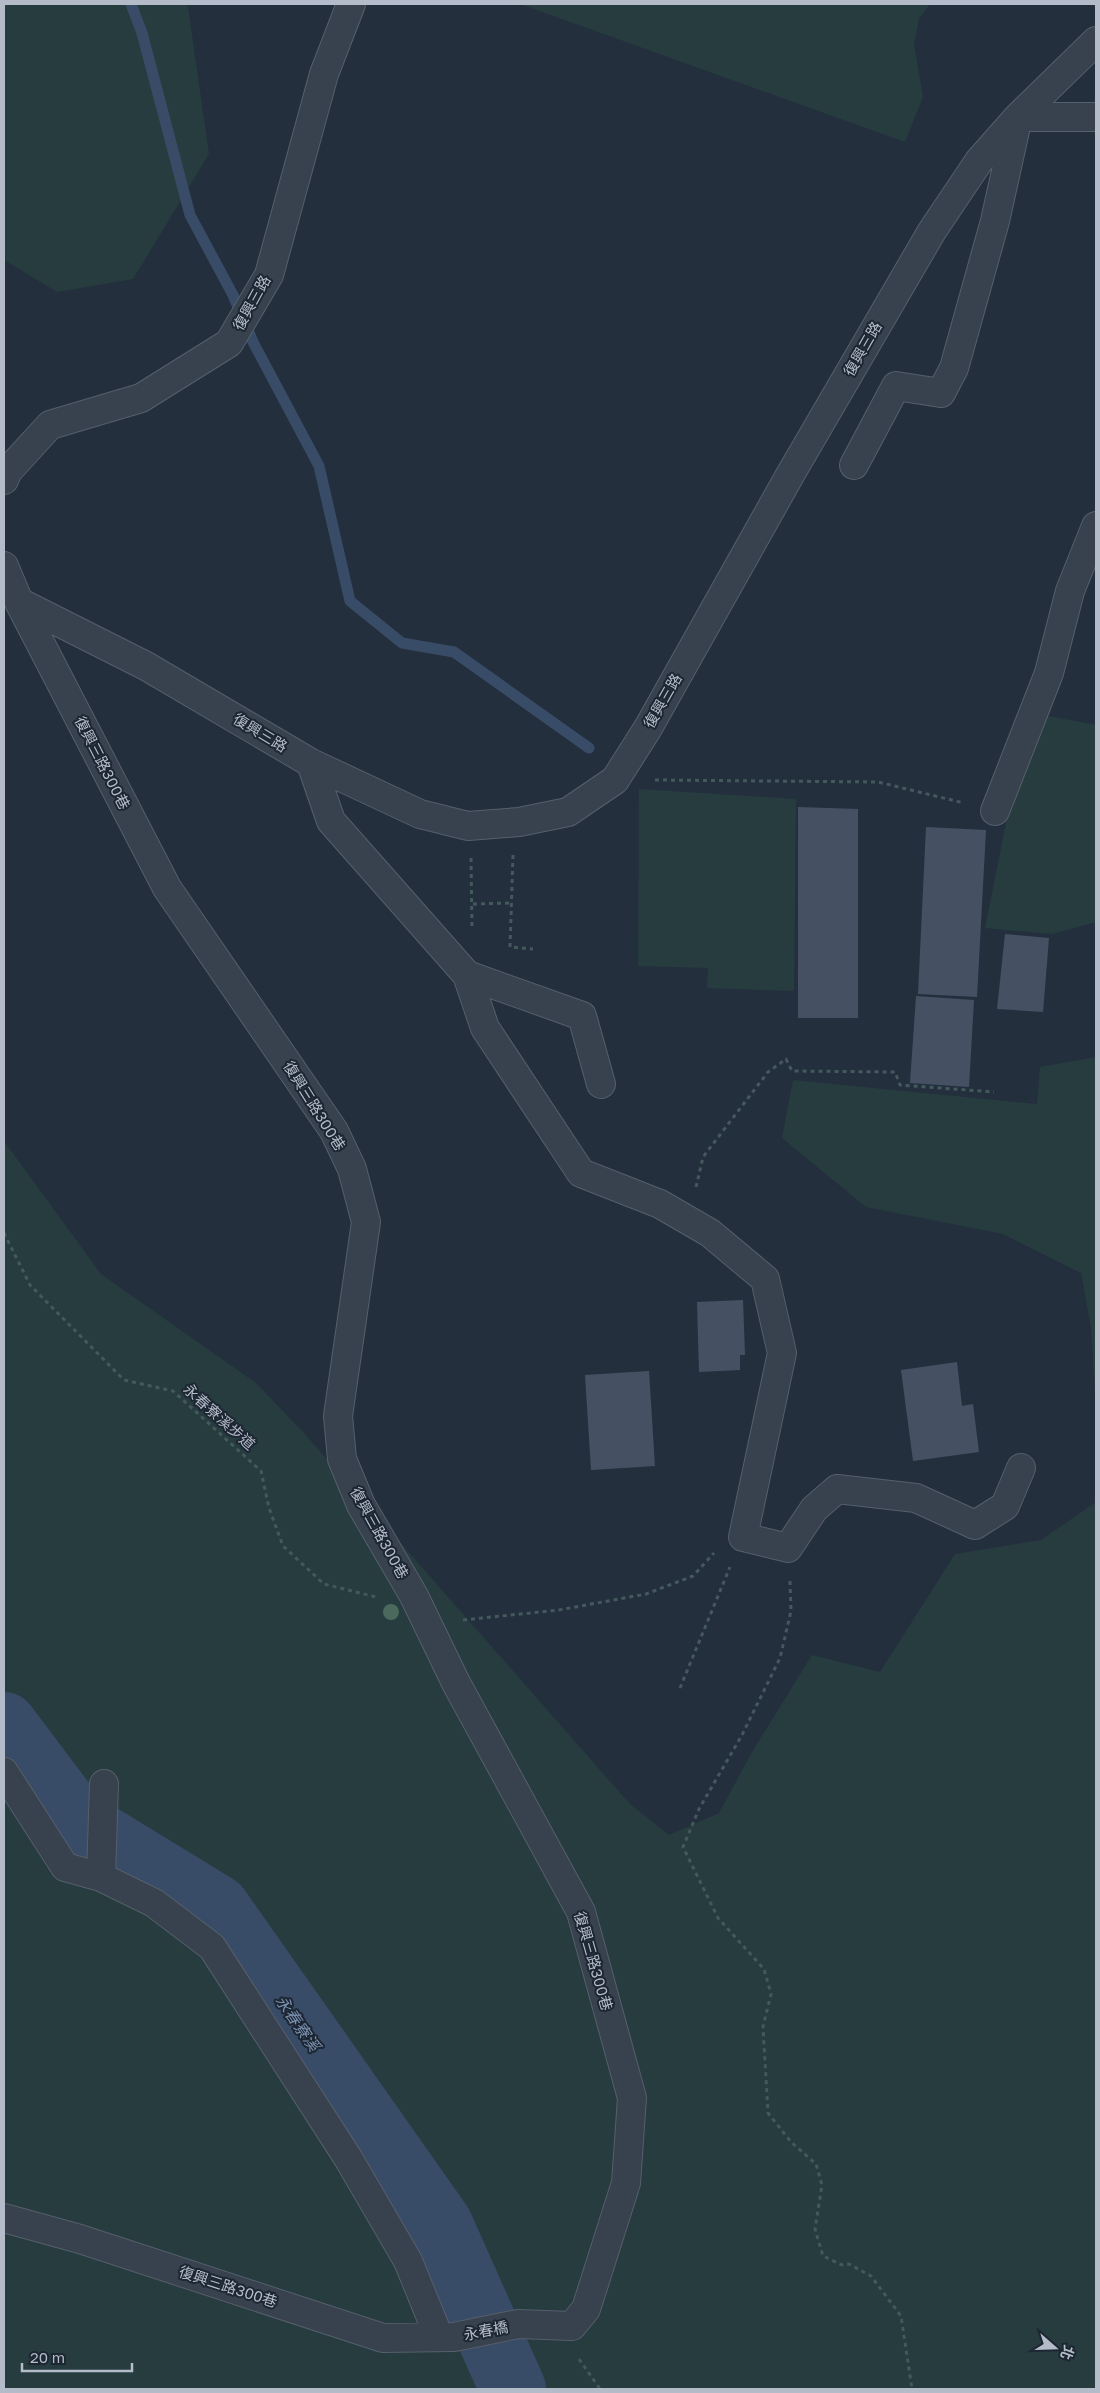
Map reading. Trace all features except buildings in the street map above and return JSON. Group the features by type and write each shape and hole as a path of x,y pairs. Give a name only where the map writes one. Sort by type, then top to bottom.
{"street":[{"name":"復興三路","path":"4,480 8,471 50,425 141,398 229,343 269,275 324,74 351,4"},
{"name":"復興三路","path":"19,602 146,666 311,763 420,814 468,826 520,822 568,812 615,780 648,728 790,475 932,231 979,161 1018,117 1096,41"},
{"path":"854,465 896,386 941,393 954,368 995,221 1018,117 1096,117"},
{"path":"994,810 1049,672 1070,591 1096,526"},
{"path":"4,566 19,602"},
{"name":"復興三路300巷","path":"19,602 167,888 334,1130 352,1169 366,1222 338,1416 342,1459 361,1505 414,1596 456,1682 581,1912 632,2098 626,2183 586,2309 572,2326 518,2324"},
{"path":"311,763 331,821 467,974 484,1028 581,1173 660,1204 710,1233 765,1279 782,1353 743,1537 788,1548 814,1509 836,1489 916,1498 975,1525 1005,1506 1021,1468"},
{"path":"467,974 582,1016 601,1084"},
{"path":"4,1772 66,1867 101,1877 154,1903 212,1947 348,2158 408,2261 446,2337"},
{"path":"101,1877 104,1784"},
{"name":"復興三路300巷","path":"4,2218 80,2239 383,2338 446,2337"},
{"name":"永春橋","path":"446,2337 518,2324"}],"path":[{"path":"615,780 878,782 994,810"},
{"path":"467,974 471,947 472,874"},
{"path":"512,875 510,946 533,949"},
{"path":"473,904 511,903"},
{"path":"695,1190 703,1157 768,1072 786,1059 792,1071 895,1072 900,1085 994,1092"},
{"name":"永春寮溪步道","path":"4,1233 30,1285 124,1380 173,1391 261,1471 269,1508 283,1546 324,1584 372,1597 414,1596"},
{"path":"456,1621 560,1610 646,1594 693,1576 717,1550 743,1537"},
{"path":"680,1688 743,1537"},
{"path":"788,1548 792,1611 780,1658 742,1734 699,1809 683,1847 718,1918 764,1970 771,1994 763,2027 768,2114 791,2142 816,2164 822,2185 815,2230 823,2256 842,2265 849,2264 871,2276 901,2316 912,2389"}],"green space":[{"path":"4,4 186,4 188,7 209,154 133,279 57,292 4,260"},
{"path":"520,4 930,4 919,19 914,44 923,97 905,142"},
{"path":"1043,715 1096,725 1096,922 1052,934 985,928 1008,813"},
{"path":"639,789 796,799 794,991 707,988 708,968 638,966"},
{"path":"1096,1057 1096,1410 1091,1328 1081,1273 1003,1234 866,1207 782,1138 793,1080 1037,1104 1040,1067"},
{"path":"4,1141 101,1274 256,1383 303,1432 630,1804 669,1835 719,1813 752,1752 812,1655 880,1672 955,1554 1041,1540 1096,1502 1096,2389 4,2389"}],"waterway":[{"path":"131,4 142,33 190,215 233,295 253,342 319,466 350,601 402,643 454,652 589,748"},
{"name":"永春寮溪","path":"4,1725 78,1823 217,1908 440,2225 513,2389"}]}
